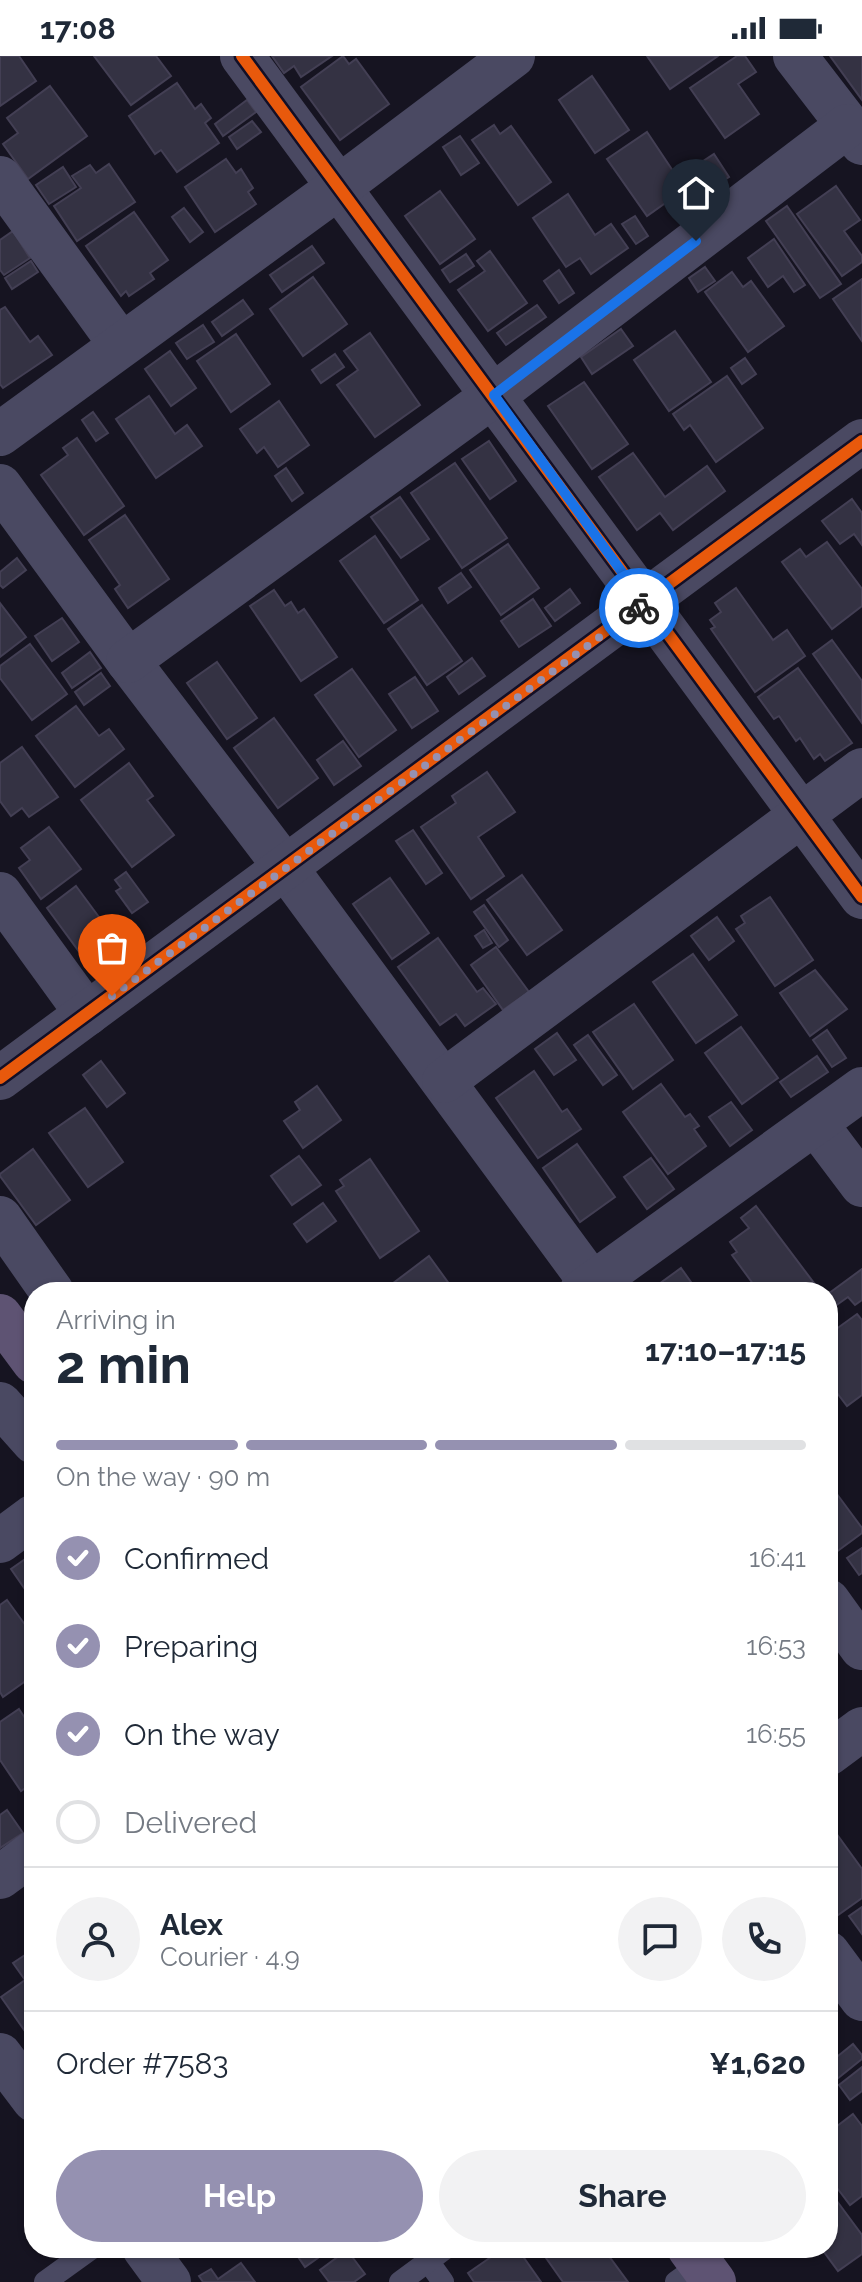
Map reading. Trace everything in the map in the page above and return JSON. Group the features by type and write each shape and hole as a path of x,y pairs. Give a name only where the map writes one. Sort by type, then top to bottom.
{"main road":[{"path":"0,1316 24,1348"}],"street":[{"path":"242,56 862,897"},
{"path":"0,434 513,56"},
{"path":"128,661 855,134 795,56"},
{"path":"0,178 121,345"},
{"path":"0,1078 862,441"},
{"path":"0,486 444,1081 585,1282"},
{"path":"444,1081 862,770"},
{"path":"0,894 87,1014"},
{"path":"600,1282 862,1089"},
{"path":"816,1124 862,1185"},
{"path":"0,1218 45,1282"},
{"path":"0,1404 24,1431"},
{"path":"0,1541 24,1523"},
{"path":"838,1615 862,1648"},
{"path":"838,1747 862,1729"},
{"path":"0,1877 24,1859"},
{"path":"838,1967 862,1999"},
{"path":"0,2055 24,2087"},
{"path":"151,2258 169,2282"}],"lane":[{"path":"45,2282 78,2258"},
{"path":"400,2282 433,2258"},
{"path":"438,2258 443,2282"}],"building":[{"path":"0,56 19,56 36,81 0,106"},
{"path":"94,56 156,56 171,76 131,105"},
{"path":"272,56 332,56 301,77 294,66 284,73"},
{"path":"343,56 349,64 356,59 389,104 340,140 301,87"},
{"path":"647,56 718,56 670,89"},
{"path":"737,56 745,56 756,72 738,84 759,114 725,138 690,88"},
{"path":"830,56 862,56 862,100"},
{"path":"592,76 629,130 595,153 559,100"},
{"path":"177,83 195,109 201,104 211,118 205,123 219,143 177,172 161,150 155,154 129,116"},
{"path":"50,86 87,136 28,179 3,144 18,133 7,118"},
{"path":"247,100 256,112 223,136 215,124"},
{"path":"252,121 261,132 237,149 229,137"},
{"path":"494,125 500,134 511,126 551,182 518,205 472,140"},
{"path":"647,132 685,189 647,216 607,159"},
{"path":"460,136 479,163 461,175 443,147"},
{"path":"714,154 729,177 704,194 688,171"},
{"path":"226,159 236,173 241,169 253,188 248,192 256,204 215,232 185,187"},
{"path":"109,164 135,202 77,241 54,206 81,188 72,176 90,165 96,173"},
{"path":"63,167 76,187 49,204 36,185"},
{"path":"836,186 860,220 844,231 862,256 862,262 842,276 797,214"},
{"path":"440,191 475,239 440,264 405,216"},
{"path":"568,194 595,235 611,224 628,248 591,274 580,258 566,267 533,218"},
{"path":"787,206 841,284 820,298 766,221"},
{"path":"184,208 203,232 190,242 172,217"},
{"path":"134,212 168,260 150,273 154,279 129,296 126,291 121,296 86,246"},
{"path":"635,216 648,236 636,244 622,224"},
{"path":"13,231 30,258 4,275 0,270 0,240"},
{"path":"774,239 805,285 794,292 783,276 768,287 748,258"},
{"path":"312,246 324,263 282,292 270,275"},
{"path":"490,251 527,303 488,331 458,290 485,271 477,261"},
{"path":"466,254 474,266 450,282 442,270"},
{"path":"31,261 38,272 12,289 5,278"},
{"path":"705,267 715,281 698,292 689,278"},
{"path":"559,270 574,293 559,303 544,281"},
{"path":"732,272 743,287 751,281 784,326 748,352 705,292"},
{"path":"313,277 347,324 303,356 270,309"},
{"path":"862,279 862,341 833,299"},
{"path":"243,300 253,314 222,336 212,322"},
{"path":"537,305 546,317 506,345 497,333"},
{"path":"5,307 30,342 38,336 52,355 3,388 0,384 0,310"},
{"path":"203,325 214,342 187,359 176,343"},
{"path":"621,329 633,346 592,374 581,357"},
{"path":"675,331 711,382 669,411 634,360"},
{"path":"370,333 420,405 375,437 337,385 358,370 344,351"},
{"path":"236,334 270,384 231,412 197,361"},
{"path":"170,351 196,388 171,406 145,369"},
{"path":"335,354 344,367 321,383 312,370"},
{"path":"745,358 756,374 742,384 731,368"},
{"path":"727,376 763,428 716,462 690,425 684,430 673,414"},
{"path":"584,382 628,444 592,469 548,406"},
{"path":"149,396 175,434 187,425 202,446 156,478 116,419"},
{"path":"279,401 309,445 278,467 264,447 257,453 240,429"},
{"path":"93,412 108,433 96,441 82,420"},
{"path":"77,438 124,506 84,535 41,475 68,455 63,448"},
{"path":"489,441 516,481 490,499 462,459"},
{"path":"633,453 665,497 707,466 725,491 673,530 660,513 637,530 599,477"},
{"path":"455,463 507,538 462,568 411,493"},
{"path":"286,468 303,493 292,501 275,476"},
{"path":"400,497 429,539 401,558 371,517"},
{"path":"852,499 862,513 862,545 854,534 840,544 822,521"},
{"path":"125,515 169,579 128,608 115,589 120,585 89,540"},
{"path":"375,536 418,600 384,623 340,561"},
{"path":"827,542 862,589 862,606 832,629 782,562 800,549 806,557"},
{"path":"508,544 539,588 501,615 470,570"},
{"path":"17,558 26,570 3,588 0,572"},
{"path":"461,573 471,587 448,603 439,588"},
{"path":"736,588 773,640 787,630 805,656 755,692 711,629 715,627 710,620 721,612 715,603"},
{"path":"570,589 580,603 555,621 545,608"},
{"path":"274,590 285,606 291,602 298,613 304,609 337,657 301,681 250,606"},
{"path":"533,599 551,626 519,647 501,621"},
{"path":"0,603 26,637 0,657"},
{"path":"422,605 462,661 427,685 388,629"},
{"path":"62,618 79,642 52,661 35,636"},
{"path":"832,640 862,681 862,723 813,654"},
{"path":"30,644 67,694 32,720 0,678 0,666"},
{"path":"90,652 101,668 72,688 62,673"},
{"path":"472,658 485,676 459,694 447,677"},
{"path":"217,662 257,718 227,739 187,683"},
{"path":"798,668 852,743 825,761 820,754 814,759 800,738 796,741 779,716 774,719 758,697"},
{"path":"352,669 396,730 359,757 315,695"},
{"path":"101,673 110,686 84,705 75,692"},
{"path":"415,677 438,711 412,728 389,694"},
{"path":"76,706 99,736 109,729 124,749 75,787 36,736"},
{"path":"274,718 318,778 278,808 234,748"},
{"path":"343,741 361,766 334,785 317,760"},
{"path":"22,747 58,797 29,817 22,808 11,816 0,801 0,763"},
{"path":"129,763 153,796 147,800 174,835 132,867 81,800"},
{"path":"487,772 515,812 478,837 504,876 471,899 421,827 456,803 452,796"},
{"path":"49,827 81,869 41,899 19,868 30,860 21,848"},
{"path":"413,830 442,873 426,884 396,841"},
{"path":"126,872 148,902 132,913 116,891 121,888 115,880"},
{"path":"522,875 562,930 527,955 487,900"},
{"path":"390,878 429,933 392,959 353,904"},
{"path":"76,886 113,936 83,957 47,908"},
{"path":"770,897 813,960 775,986 736,929 745,923 741,916"},
{"path":"484,905 508,940 499,947 474,912"},
{"path":"717,917 734,941 709,960 691,936"},
{"path":"484,930 492,943 483,948 475,936"},
{"path":"438,938 477,992 483,988 496,1004 465,1026 456,1014 440,1025 398,967"},
{"path":"496,947 529,992 503,1010 471,965"},
{"path":"693,954 737,1015 696,1043 653,982"},
{"path":"815,970 847,1009 810,1036 780,993"},
{"path":"634,1004 673,1060 633,1089 593,1032"},
{"path":"741,1027 778,1078 742,1104 705,1053"},
{"path":"827,1030 846,1058 832,1067 813,1040"},
{"path":"557,1033 576,1060 554,1075 535,1049"},
{"path":"588,1035 617,1075 603,1085 574,1045"},
{"path":"817,1056 828,1072 791,1097 780,1082"},
{"path":"101,1061 125,1093 107,1107 83,1075"},
{"path":"534,1071 562,1112 567,1109 581,1129 538,1158 496,1098"},
{"path":"661,1084 685,1117 690,1114 699,1126 694,1129 706,1146 668,1174 623,1112"},
{"path":"317,1086 341,1120 303,1148 284,1121 300,1110 295,1102"},
{"path":"731,1102 752,1130 730,1146 709,1117"},
{"path":"85,1108 123,1162 88,1187 49,1133"},
{"path":"577,1144 615,1197 580,1222 543,1168"},
{"path":"33,1149 70,1200 36,1225 0,1176"},
{"path":"299,1156 321,1185 292,1205 271,1176"},
{"path":"651,1158 674,1189 647,1209 624,1177"},
{"path":"370,1159 419,1231 380,1258 336,1191 344,1186 340,1180"},
{"path":"323,1203 336,1221 307,1242 294,1224"},
{"path":"756,1206 813,1282 752,1282 732,1255 737,1252 730,1242 749,1228 741,1218"},
{"path":"429,1256 448,1282 395,1282"},
{"path":"681,1268 691,1282 662,1282"},
{"path":"862,1269 862,1300 855,1305 848,1297 838,1304 838,1287"},
{"path":"857,1314 862,1320 862,1395 847,1406 838,1394 838,1328"},
{"path":"838,1496 862,1528 862,1533 838,1551"},
{"path":"862,1548 862,1573 859,1575 847,1558"},
{"path":"24,1560 24,1588 11,1569"},
{"path":"7,1600 24,1623 24,1682 3,1697 0,1692 0,1605"},
{"path":"19,1709 24,1717 24,1789 21,1791 0,1760 0,1722"},
{"path":"7,1810 23,1833 0,1848 0,1815"},
{"path":"838,1836 862,1869 862,1898 838,1915"},
{"path":"862,1907 862,1934 849,1916"},
{"path":"24,1956 24,1979 13,1963"},
{"path":"24,1981 24,2030 1,1997"},
{"path":"853,2044 862,2059 838,2078 838,2056"},
{"path":"862,2067 862,2091 850,2100 839,2085"},
{"path":"853,2114 862,2126 862,2196 850,2205 838,2189 838,2125"},
{"path":"838,2203 862,2235 862,2254 838,2271 828,2258 838,2258"},
{"path":"299,2258 318,2258 305,2267"},
{"path":"336,2258 353,2258 365,2274 354,2282 329,2282 320,2270"},
{"path":"490,2258 524,2258 541,2282 474,2282 468,2273"},
{"path":"546,2258 610,2258 628,2282 563,2282"},
{"path":"241,2263 255,2282 203,2282 199,2276 211,2269 218,2279"}],"cycle path":[{"path":"242,56 862,897"},
{"path":"0,1078 862,441"}],"way so far":[{"path":"112,996 639,608"}],"route":[{"path":"639,608 645,604 494,395 696,241"}]}
